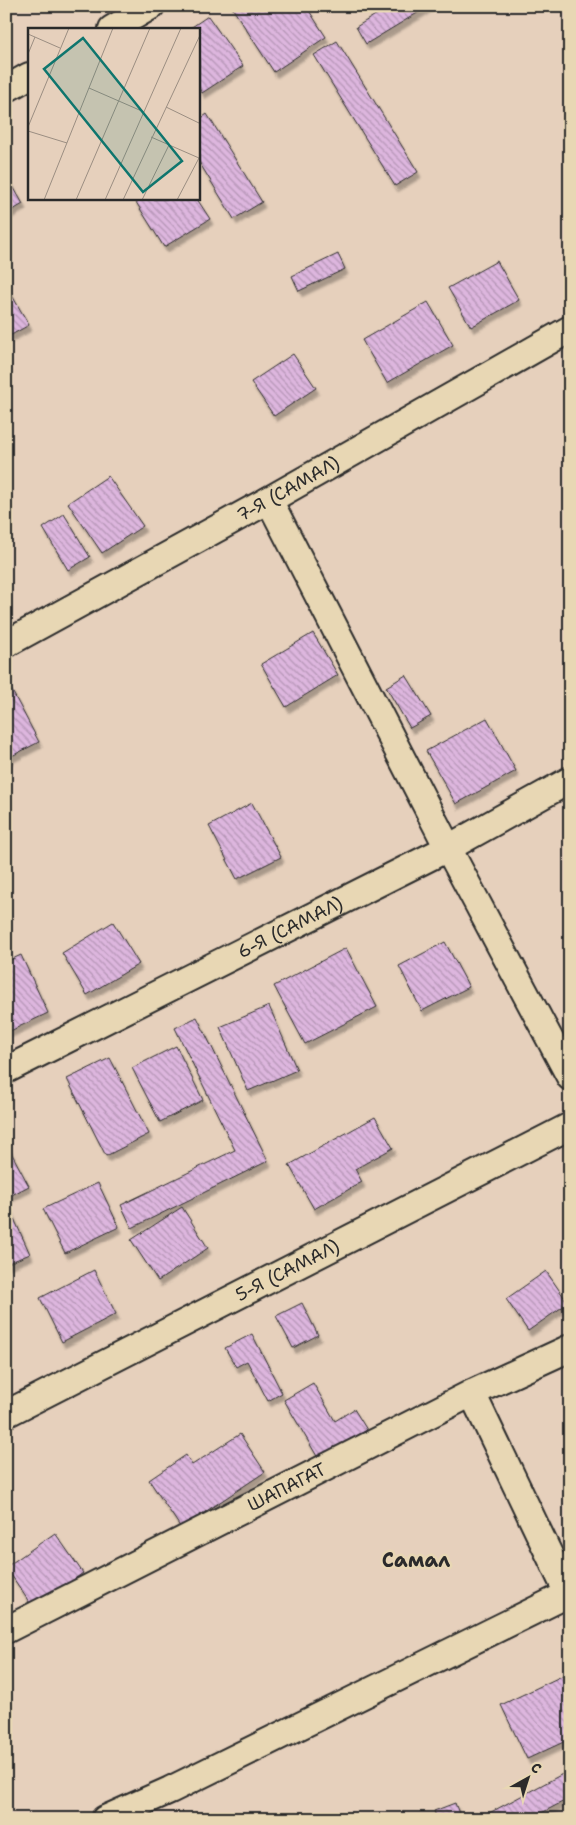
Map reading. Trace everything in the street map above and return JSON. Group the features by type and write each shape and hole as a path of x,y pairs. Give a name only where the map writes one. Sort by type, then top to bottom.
{"street":[{"path":"114,28 151,6"},
{"path":"6,89 28,77"},
{"name":"7-Я (САМАЛ)","path":"6,644 269,500 570,329"},
{"path":"269,500 448,848 570,1077"},
{"name":"6-Я (САМАЛ)","path":"6,1070 448,848 570,780"},
{"name":"5-Я (САМАЛ)","path":"6,1414 570,1126"},
{"name":"ШАПАГАТ","path":"6,1630 472,1393 570,1348"},
{"path":"105,1819 170,1790 569,1596 472,1393"}],"building":[{"path":"231,6 306,6 326,37 274,72"},
{"path":"390,6 429,6 366,44 356,27"},
{"path":"208,16 243,66 202,93 200,90 200,28 190,28"},
{"path":"337,41 418,172 395,186 314,55"},
{"path":"207,114 262,202 234,219 200,164 200,119"},
{"path":"6,174 23,204 6,214"},
{"path":"135,200 198,200 210,219 164,247"},
{"path":"338,254 345,269 299,291 292,276"},
{"path":"497,261 519,300 471,327 448,288"},
{"path":"6,285 29,325 6,338"},
{"path":"428,302 453,345 387,383 362,340"},
{"path":"293,354 316,388 274,416 251,382"},
{"path":"108,476 143,526 102,553 68,503"},
{"path":"64,514 90,557 68,570 43,528"},
{"path":"313,633 338,675 286,707 261,664"},
{"path":"406,675 431,716 410,728 386,687"},
{"path":"11,689 39,742 6,759 6,691"},
{"path":"487,718 516,771 456,804 426,751"},
{"path":"252,803 281,857 237,879 209,826"},
{"path":"113,922 139,964 87,995 62,953"},
{"path":"445,942 469,987 422,1011 399,966"},
{"path":"346,948 377,1007 305,1044 274,986"},
{"path":"21,955 48,1013 6,1033 6,962"},
{"path":"269,1006 297,1070 248,1091 220,1027"},
{"path":"197,1017 268,1161 132,1228 121,1205 235,1150 175,1028"},
{"path":"176,1046 203,1100 160,1122 132,1068"},
{"path":"110,1058 149,1134 106,1156 67,1079"},
{"path":"375,1117 393,1148 355,1169 362,1182 314,1209 289,1165"},
{"path":"6,1143 29,1186 6,1198"},
{"path":"98,1183 119,1227 65,1253 43,1209"},
{"path":"6,1203 30,1254 6,1264"},
{"path":"182,1207 208,1248 158,1281 131,1240"},
{"path":"94,1270 116,1314 62,1342 40,1298"},
{"path":"546,1271 568,1303 528,1331 506,1299"},
{"path":"302,1303 318,1335 293,1348 276,1316"},
{"path":"252,1334 282,1393 268,1401 247,1361 236,1367 225,1348"},
{"path":"313,1383 335,1421 354,1409 367,1430 318,1458 284,1400"},
{"path":"240,1434 265,1472 181,1528 149,1480 186,1455 192,1465"},
{"path":"55,1533 83,1573 33,1608 6,1567"},
{"path":"566,1674 570,1682 570,1739 527,1759 501,1705"},
{"path":"570,1770 570,1798 530,1819 478,1819"},
{"path":"455,1803 461,1819 437,1819 434,1811"}],"district":[{"name":"Самал","path":"416,1560"}]}
